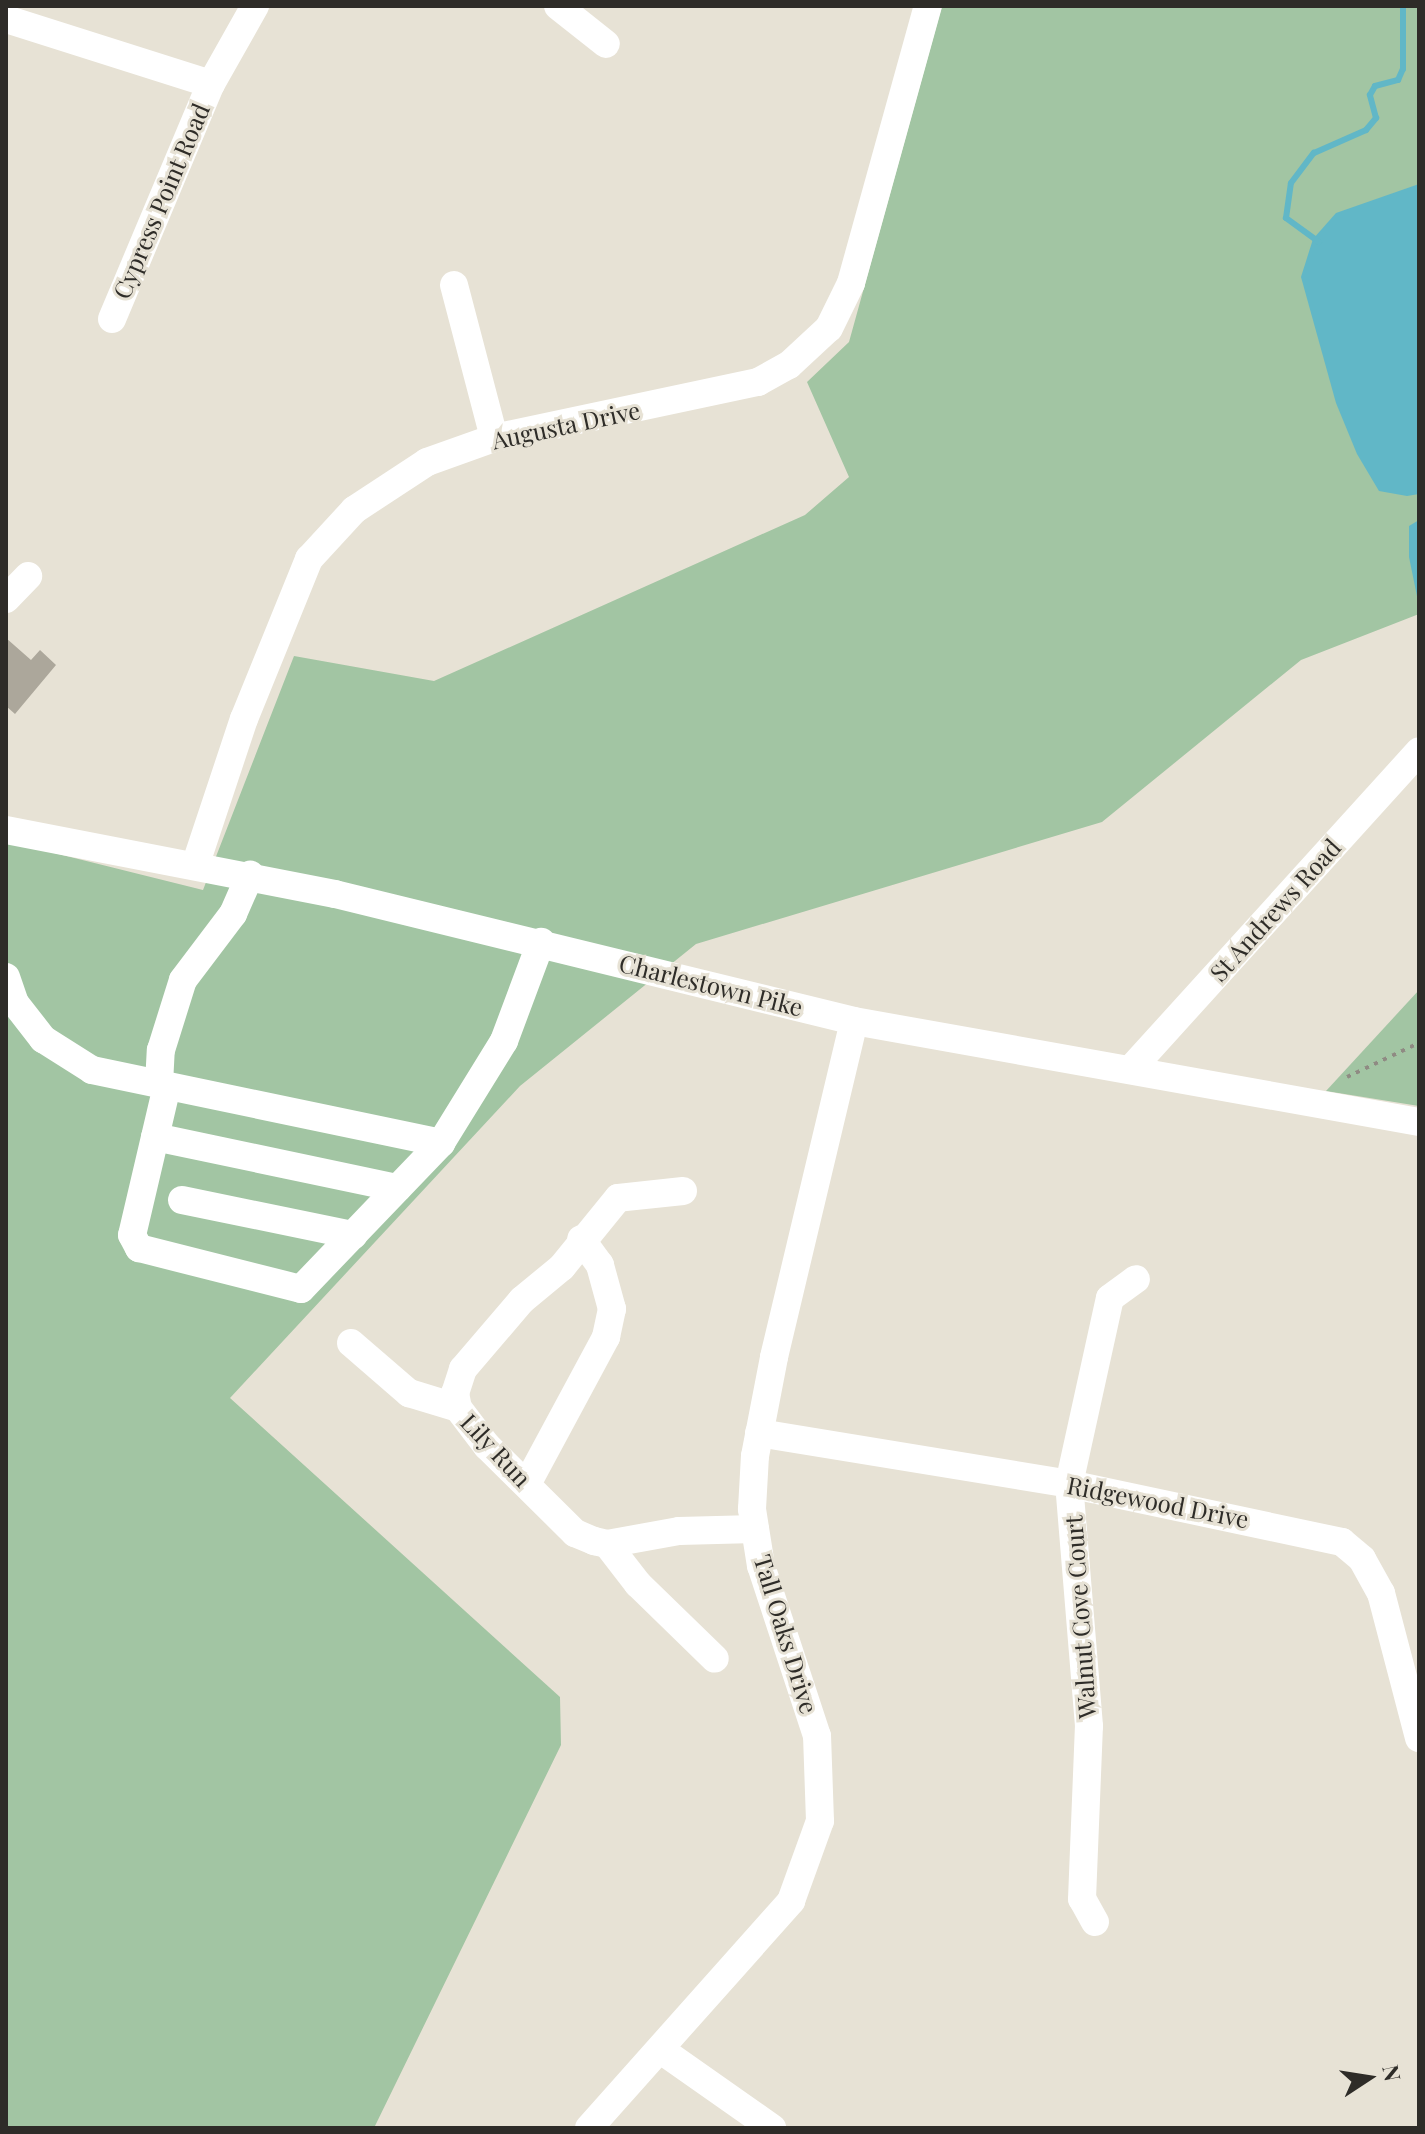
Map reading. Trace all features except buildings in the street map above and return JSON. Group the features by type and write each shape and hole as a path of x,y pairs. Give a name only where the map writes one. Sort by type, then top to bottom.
{"street":[{"name":"Cypress Point Road","path":"112,319 211,84 255,6"},
{"path":"558,6 606,44"},
{"name":"Augusta Drive","path":"196,863 244,719 309,559 354,510 391,482 427,462 494,438 719,394 758,382 808,349 829,328 851,283 928,6"},
{"path":"6,19 211,84"},
{"path":"454,285 494,438"},
{"path":"6,599 28,576"},
{"name":"St Andrews Road","path":"1131,1069 1419,751"},
{"name":"Charlestown Pike","path":"6,830 250,875 541,942 854,1021 1419,1122"},
{"path":"250,875 233,914 183,980 161,1050 163,1085 155,1137 132,1235 139,1248 301,1289 441,1143 504,1041 541,942"},
{"path":"6,977 15,1003 43,1039 92,1070 441,1143"},
{"name":"Tall Oaks Drive","path":"589,2128 791,1901 820,1821 817,1736 761,1566 755,1529 759,1433 854,1021"},
{"path":"155,1137 398,1188"},
{"name":"Lily Run","path":"607,1544 575,1533 458,1408 455,1393 463,1369 522,1300 562,1267 581,1239 618,1198 683,1191"},
{"path":"182,1200 353,1235"},
{"path":"527,1484 606,1337 612,1309 600,1265 581,1239"},
{"name":"Walnut Cove Court","path":"1095,1922 1082,1899 1089,1726 1069,1484 1110,1298 1136,1279"},
{"path":"351,1343 409,1393 458,1408"},
{"name":"Ridgewood Drive","path":"759,1433 1069,1484 1318,1534 1352,1548 1381,1593 1419,1738"},
{"path":"715,1659 638,1584 607,1544 679,1531 755,1529"},
{"path":"661,2050 772,2128"}],"path":[{"path":"1347,1077 1419,1043"}],"green space":[{"path":"942,6 1419,6 1419,614 1301,660 1102,822 696,944 520,1086 230,1398 560,1697 561,1745 374,2128 6,2128 6,841 203,890 294,656 434,681 805,515 849,477 807,382 849,342"},
{"path":"1419,990 1419,1106 1326,1091"}],"water":[{"path":"1419,184 1419,494 1407,496 1379,491 1357,454 1336,403 1301,277 1313,239 1336,213"},
{"path":"1419,520 1419,606 1409,557 1409,526"}],"waterway":[{"path":"1319,242 1286,218 1291,183 1314,153 1366,130 1376,118 1370,95 1375,86 1398,80 1403,69 1403,6"}]}
